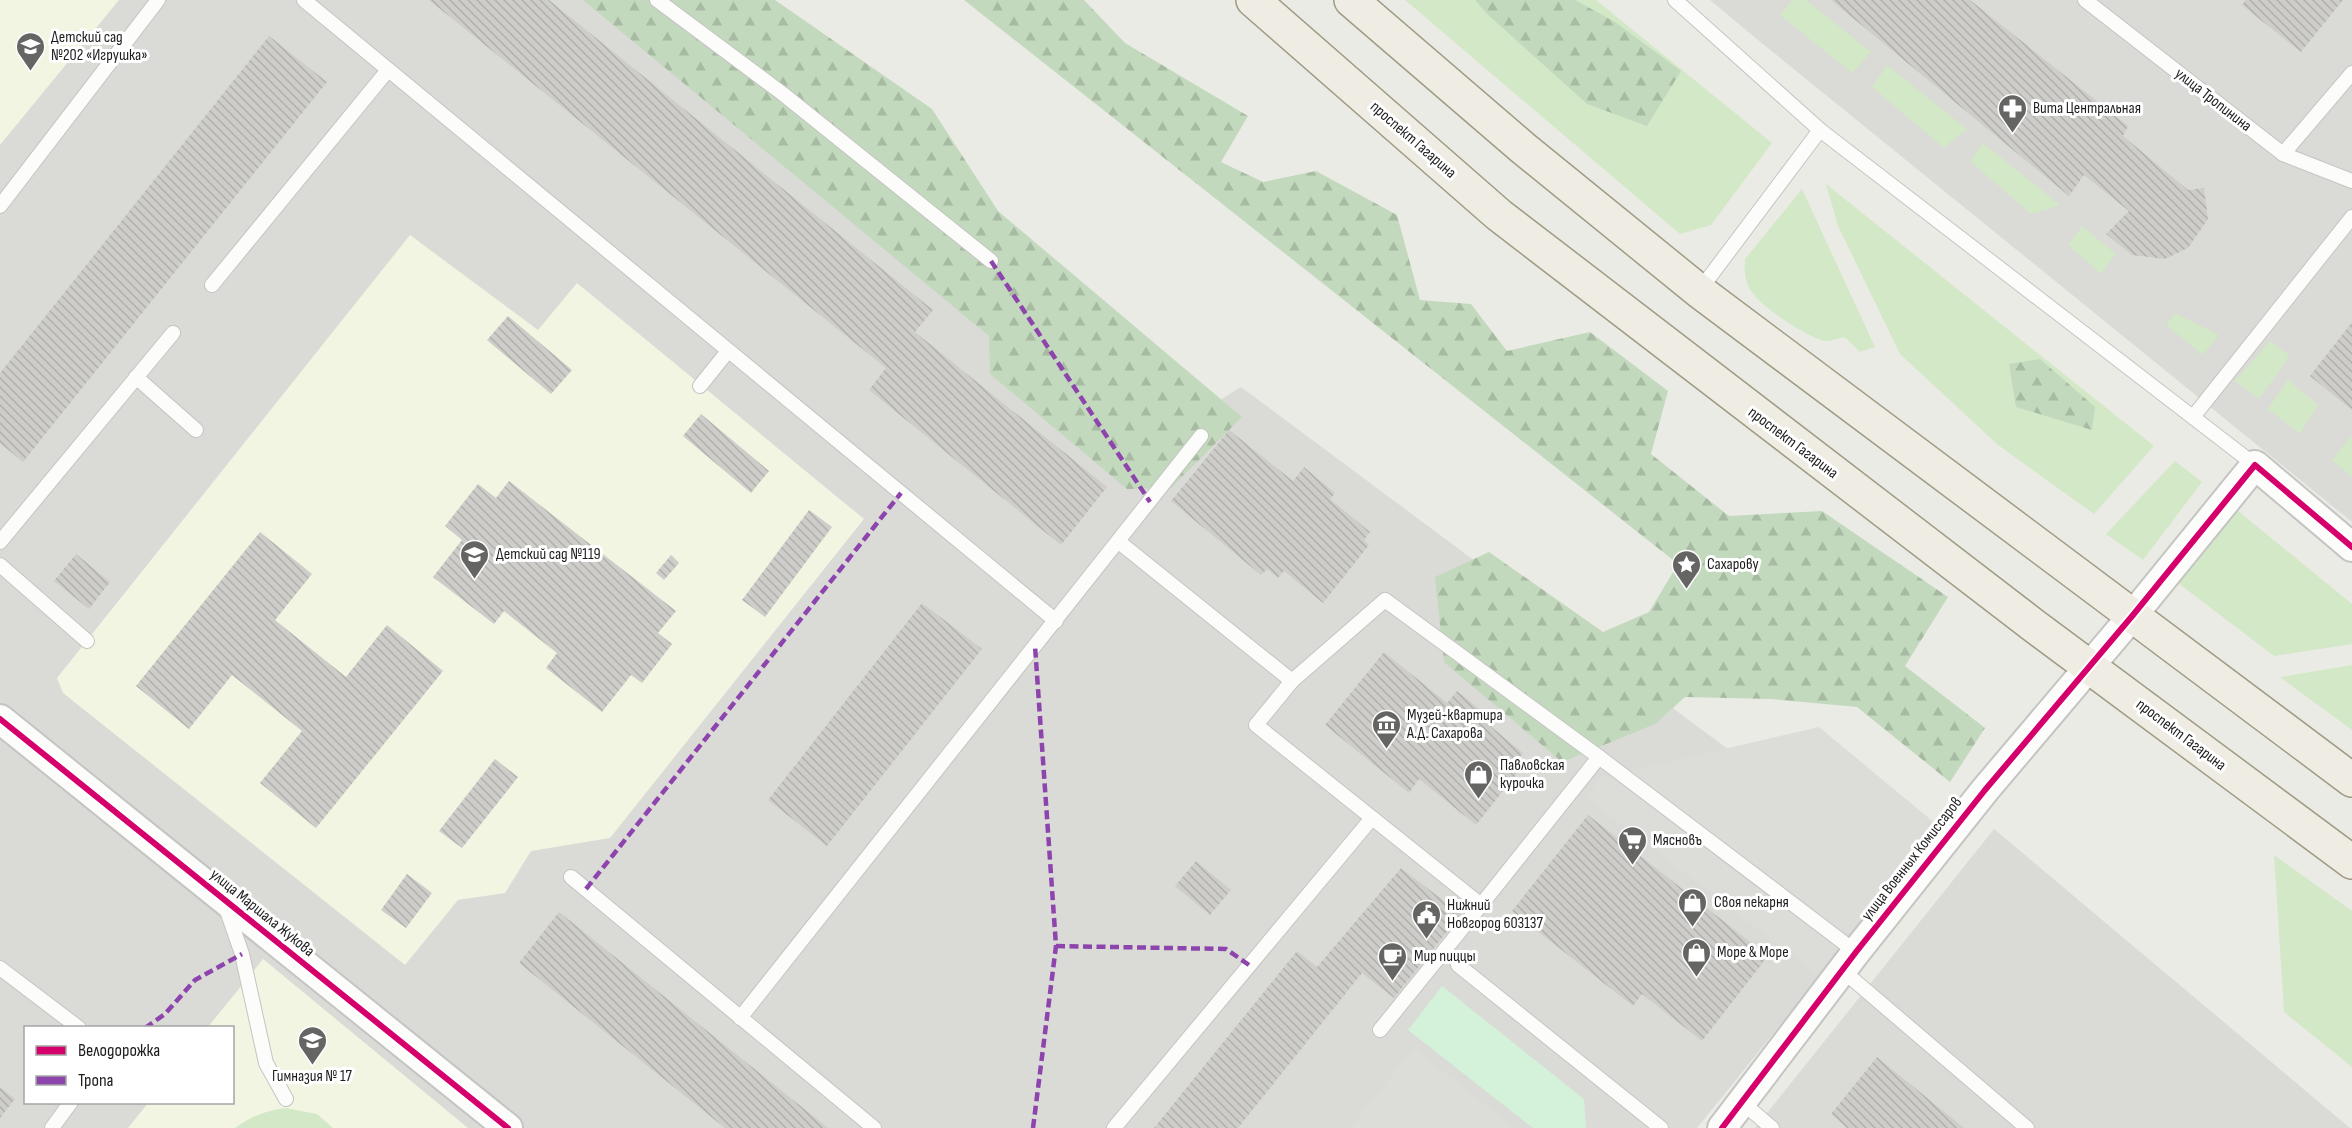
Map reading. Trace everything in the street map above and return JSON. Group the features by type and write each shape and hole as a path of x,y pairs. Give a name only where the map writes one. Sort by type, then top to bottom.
{"main road":[{"name":"проспект Гагарина","path":"1253,0 1499,215 1770,425 2352,862"},
{"path":"1351,0 1523,148 1699,291 2352,780"}],"street":[{"name":"улица Военных Комиссаров","path":"1722,1128 1849,961 1985,790 2133,615 2255,465"},
{"path":"2255,465 2352,547"},
{"name":"улица Маршала Жукова","path":"0,719 508,1128"}],"lane":[{"path":"0,206 158,0"},
{"path":"304,0 1056,621"},
{"path":"657,0 783,94 991,261"},
{"path":"1675,0 1820,130 2255,465"},
{"name":"улица Тропинина","path":"2085,0 2283,154 2352,181"},
{"path":"212,285 388,70"},
{"path":"2283,154 2352,73"},
{"path":"1699,291 1820,130"},
{"path":"2193,417 2352,217"},
{"path":"0,542 173,333"},
{"path":"700,386 728,351"},
{"path":"136,377 196,430"},
{"path":"740,1018 1201,436"},
{"path":"1119,542 1292,681"},
{"path":"0,565 87,641"},
{"path":"1481,905 1256,725 1292,681 1385,600 1599,757 1849,961 2027,1128"},
{"path":"1380,1030 1599,757"},
{"path":"1114,1128 1372,818"},
{"path":"571,877 874,1128"},
{"path":"222,898 242,954 266,1063 286,1100"},
{"path":"1458,965 1661,1128"},
{"path":"0,968 76,1026"},
{"path":"1743,1103 1772,1128"},
{"path":"52,1128 70,1104"}],"shaded area":[{"path":"0,0 613,0 1164,435 1241,387 1900,877 1697,1128 0,1128"},
{"name":"Детский сад №202 «Игрушка»","path":"0,0 119,0 0,145"},
{"path":"1710,0 2352,0 2352,522 1758,40"},
{"name":"Детский сад №119","path":"410,235 538,330 577,283 864,519 610,838 531,851 505,893 458,900 405,965 63,693 57,678"},
{"path":"1819,727 1936,824 1817,974 1587,798 1599,778"},
{"path":"1994,829 2350,1128 1755,1128"},
{"name":"Гимназия № 17","path":"263,959 468,1128 128,1128 147,1104 234,1104 234,1026 209,1026"},
{"path":"1442,986 1584,1099 1586,1128 1533,1128 1408,1030"},
{"path":"1413,1048 1515,1128 1350,1128"}],"green space":[{"path":"583,0 775,0 932,109 998,211 1242,417 1171,488 1127,489 990,374 989,336"},
{"path":"964,0 1084,0 1125,43 1248,116 1221,162 1263,182 1316,171 1397,215 1420,300 1471,304 1507,351 1590,332 1668,391 1651,454 1729,516 1822,511 1948,597 1905,666 1985,728 1950,782 1857,707 1771,699 1685,697 1655,724 1562,762 1444,662 1435,577 1489,552 1603,632 1649,612 1678,564"},
{"path":"1405,0 1596,0 1772,143 1711,225 1680,234"},
{"path":"1475,0 1575,0 1615,22 1681,71 1647,126 1587,104 1487,14"},
{"path":"1792,0 1806,0 1871,52 1852,73 1780,15"},
{"path":"1887,65 1967,129 1944,148 1872,87"},
{"path":"1983,143 2060,205 2031,214 1970,161"},
{"path":"1826,184 2154,446 2094,514 1998,445 1900,354 1838,226"},
{"path":"1802,189 1875,347 1860,352 1845,337 1826,341 1809,335 1759,301 1747,283 1745,259"},
{"path":"2082,226 2116,254 2101,274 2068,245"},
{"path":"2175,313 2219,335 2203,355 2166,325"},
{"path":"2270,341 2290,356 2259,399 2235,381"},
{"path":"2040,359 2095,407 2092,430 2016,407 2009,364"},
{"path":"2288,380 2318,405 2300,434 2268,409"},
{"path":"2350,437 2352,439 2352,477 2332,460"},
{"path":"2175,461 2202,482 2143,560 2106,534"},
{"path":"2237,510 2352,604 2352,644 2274,656 2178,583"},
{"path":"2352,665 2352,730 2280,677"},
{"path":"2274,855 2352,911 2352,1067 2284,1012"},
{"path":"285,1108 317,1114 333,1128 235,1128 259,1115"}],"building":[{"path":"429,0 549,0 933,310 915,332 1107,487 1061,545 869,390 886,368"},
{"path":"1831,0 1970,0 2128,126 2123,136 2188,190 2204,188 2208,219 2188,248 2165,259 2132,255 2106,234 2129,211 2084,175 2069,196"},
{"path":"2246,0 2343,0 2301,52 2242,5"},
{"path":"269,36 327,82 23,462 0,443 0,373"},
{"path":"508,316 572,370 551,394 487,340"},
{"path":"2352,322 2352,410 2310,376"},
{"path":"701,414 769,471 751,493 683,436"},
{"path":"1229,430 1293,481 1304,467 1335,493 1330,499 1370,532 1364,540 1369,545 1323,603 1284,571 1278,578 1267,569 1261,575 1171,501"},
{"path":"509,481 676,611 658,633 672,644 642,683 631,675 602,712 546,668 557,653 504,611 494,624 433,577 462,540 445,526 478,484 496,498"},
{"path":"809,510 832,527 765,617 742,600"},
{"path":"260,532 312,574 275,620 346,677 387,625 443,671 316,828 260,783 302,731 232,675 189,729 136,686"},
{"path":"76,554 110,582 89,609 54,581"},
{"path":"671,555 679,563 664,580 656,573"},
{"path":"922,603 982,649 827,846 768,800"},
{"path":"1384,652 1447,703 1457,691 1487,715 1483,720 1523,753 1516,762 1522,767 1476,825 1419,779 1409,793 1325,725"},
{"path":"495,759 518,777 462,848 439,831"},
{"path":"1588,815 1768,956 1702,1041 1642,994 1633,1006 1512,911"},
{"path":"1196,861 1231,890 1210,915 1175,886"},
{"path":"1401,868 1461,914 1394,998 1362,973 1238,1128 1154,1128 1297,951 1317,967"},
{"path":"407,874 432,893 406,928 381,910"},
{"path":"559,912 828,1128 725,1128 519,963"},
{"path":"1877,1057 1964,1128 1847,1128 1831,1114"},
{"path":"0,1087 15,1099 0,1118"}],"marked path":[{"path":"991,261 1150,502"},
{"path":"586,889 901,493"},
{"path":"1033,1128 1056,946 1035,646"},
{"path":"1056,946 1226,949 1249,965"},
{"path":"148,1026 165,1014 195,980 242,954"}],"cycle path":[{"path":"1722,1128 1856,952 1985,790 2133,615 2255,465 2352,547"},
{"path":"0,719 508,1128"}],"place":[{"name":"Детский сад №202 «Игрушка»","path":"30,72"},
{"name":"Вита Центральная","path":"2012,134"},
{"name":"Детский сад №119","path":"475,580"},
{"name":"Сахарову","path":"1686,590"},
{"name":"Музей-квартира А.Д. Сахарова","path":"1386,750"},
{"name":"Павловская курочка","path":"1479,800"},
{"name":"Мясновъ","path":"1632,866"},
{"name":"Своя пекарня","path":"1693,928"},
{"name":"Нижний Новгород 603137","path":"1426,940"},
{"name":"Море & Море","path":"1696,978"},
{"name":"Мир пиццы","path":"1393,982"},
{"name":"Гимназия № 17","path":"312,1066"}]}
